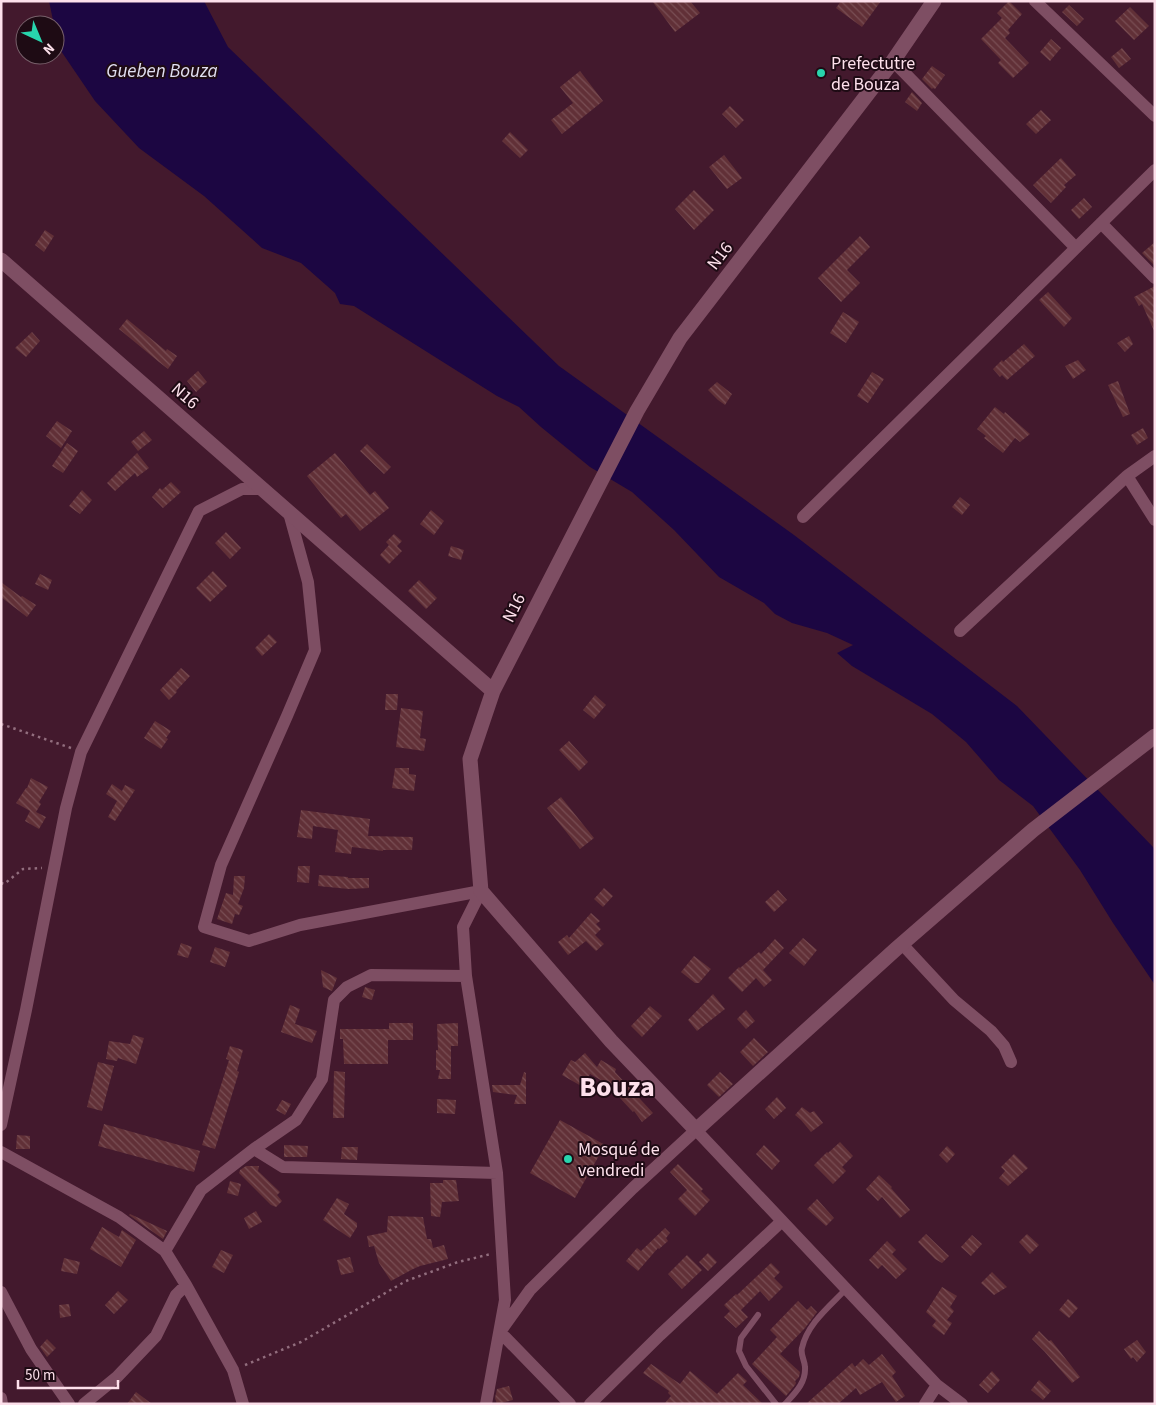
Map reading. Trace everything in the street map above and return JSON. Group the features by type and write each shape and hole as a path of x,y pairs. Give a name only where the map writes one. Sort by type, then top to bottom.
{"street":[{"name":"N16","path":"1,260 493,691 637,411 680,338 893,61 934,1"},
{"path":"1035,1 1155,116"},
{"path":"893,61 1076,248"},
{"path":"803,517 1155,170"},
{"path":"1101,223 1155,278"},
{"path":"960,631 1127,476 1155,456"},
{"path":"1127,476 1155,520"},
{"path":"1,1125 66,808 81,752 199,512 242,489 262,489"},
{"path":"289,513 308,582 315,650 288,716 221,865 204,927 249,941 300,924 481,891"},
{"path":"486,1404 505,1300 498,1173 466,976 463,927 481,891 470,759 493,691"},
{"path":"500,1332 530,1290 633,1188 696,1130 902,944 1034,830 1155,736"},
{"path":"481,891 611,1041 937,1385 962,1404"},
{"path":"902,944 954,1000 991,1031 1004,1046 1011,1062"},
{"path":"165,1251 201,1190 254,1149 296,1120 322,1079 334,1000 347,987 371,975 466,976"},
{"path":"254,1149 283,1167 498,1173"},
{"path":"1,1152 119,1217 165,1251 233,1370 243,1404"},
{"path":"590,1404 660,1335 782,1221"},
{"path":"84,1404 117,1377 156,1336 176,1294 186,1285"},
{"path":"1,1292 31,1349 69,1404"},
{"path":"500,1332 570,1404"},
{"path":"924,1404 937,1385"},
{"path":"1,1398 2,1404"}],"lane":[{"path":"785,1404 796,1393 803,1382 805,1367 801,1349 811,1326 846,1289"},
{"path":"758,1315 741,1338 739,1351 746,1366 776,1404"}],"path":[{"path":"1,724 81,752"},
{"path":"1,883 4,884 23,869 54,867"},
{"path":"233,1370 301,1342 406,1281 458,1262 502,1252"}],"water":[{"name":"Gueben Bouza","path":"49,1 204,1 228,47 559,366 794,535 1017,706 1155,851 1155,985 1080,870 1033,806 999,780 966,742 932,714 852,666 837,653 853,645 827,633 792,623 775,614 764,603 719,577 674,530 632,492 590,467 519,407 497,396 354,306 340,304 335,293 301,263 262,248 204,196 139,148 95,101 65,57 65,15 52,15"}],"building":[{"path":"652,1 690,1 700,13 675,32"},
{"path":"841,1 881,1 862,27 836,8"},
{"path":"1009,1 1022,14 1008,30 1010,33 1005,38 1029,63 1013,78 998,63 1001,60 981,39 1002,18 997,13"},
{"path":"1069,5 1084,19 1077,26 1062,12"},
{"path":"1130,7 1149,26 1134,40 1115,21"},
{"path":"1051,39 1061,48 1050,61 1040,52"},
{"path":"1122,48 1131,59 1119,68 1111,57"},
{"path":"932,66 945,75 935,89 932,89 922,79"},
{"path":"580,71 603,101 562,134 551,120 573,103 560,87"},
{"path":"912,92 922,103 917,111 905,102"},
{"path":"730,106 744,120 736,128 722,114"},
{"path":"1041,110 1051,120 1036,134 1026,124"},
{"path":"510,132 528,150 520,158 502,141"},
{"path":"724,155 742,178 727,189 709,167"},
{"path":"1061,158 1076,175 1064,185 1066,187 1051,203 1033,185"},
{"path":"694,190 714,210 694,230 675,209"},
{"path":"1084,198 1092,207 1079,219 1071,210"},
{"path":"45,230 54,236 44,252 35,245"},
{"path":"860,236 870,247 847,270 860,283 841,302 818,278"},
{"path":"1155,242 1155,266 1142,253"},
{"path":"1155,286 1155,333 1142,304 1139,306 1134,297"},
{"path":"1048,292 1072,318 1064,327 1039,300"},
{"path":"843,312 859,322 846,343 830,333"},
{"path":"127,319 166,351 167,349 177,356 168,369 119,329"},
{"path":"32,332 40,341 26,357 15,348"},
{"path":"1129,336 1133,344 1125,352 1117,343"},
{"path":"1024,344 1035,356 1007,380 1002,375 1000,377 993,369"},
{"path":"1078,360 1086,370 1073,379 1065,366"},
{"path":"198,371 207,382 196,392 187,381"},
{"path":"872,372 884,379 868,403 857,396"},
{"path":"1118,381 1130,414 1123,417 1108,385"},
{"path":"717,382 732,394 725,405 708,390"},
{"path":"995,407 1004,414 1005,412 1030,434 1020,442 1015,438 1003,453 984,438 986,436 977,429"},
{"path":"57,421 72,431 61,448 46,436"},
{"path":"1143,428 1148,438 1137,445 1131,435"},
{"path":"144,431 152,440 138,451 131,442"},
{"path":"67,443 78,451 63,473 52,466"},
{"path":"367,444 391,467 384,474 360,451"},
{"path":"137,453 149,468 137,477 135,473 115,491 107,483"},
{"path":"335,453 370,495 375,491 389,508 360,531 346,514 341,518 307,476"},
{"path":"171,482 181,492 163,508 152,497 160,488 162,490"},
{"path":"82,490 92,500 80,514 69,506"},
{"path":"960,497 970,505 962,515 952,507"},
{"path":"431,510 444,521 434,535 420,524"},
{"path":"226,532 241,548 230,559 215,543"},
{"path":"394,534 402,541 397,546 402,551 389,564 380,555 389,545 386,542"},
{"path":"451,546 464,550 461,560 448,556"},
{"path":"213,571 227,586 210,602 196,588"},
{"path":"40,574 52,580 48,590 35,584"},
{"path":"419,580 437,598 426,609 408,591"},
{"path":"1,582 21,597 36,605 27,617 1,597"},
{"path":"269,634 277,642 262,656 255,648"},
{"path":"181,668 190,676 169,700 160,690"},
{"path":"386,694 398,694 397,710 385,710"},
{"path":"595,695 606,705 594,719 583,710"},
{"path":"401,708 423,711 420,738 426,739 424,751 396,747"},
{"path":"155,721 171,731 161,749 144,738"},
{"path":"569,741 588,762 579,771 559,750"},
{"path":"395,768 409,768 409,774 416,775 414,791 392,788"},
{"path":"31,778 48,787 39,802 41,804 36,812 46,817 39,829 25,821 30,811 16,803 27,788"},
{"path":"112,784 122,791 125,785 135,790 115,821 108,817 117,801 106,794"},
{"path":"561,797 594,838 580,849 547,808"},
{"path":"301,810 370,819 368,836 413,837 412,850 383,851 352,847 351,854 335,852 338,830 313,826 312,839 297,837"},
{"path":"298,866 310,866 309,883 297,882"},
{"path":"319,875 369,878 369,888 349,889 318,886"},
{"path":"234,876 245,876 244,888 238,904 243,906 239,915 235,914 232,924 217,919 226,893 233,895"},
{"path":"604,888 613,896 603,907 594,899"},
{"path":"778,890 787,900 774,912 765,902"},
{"path":"591,913 600,921 596,924 601,929 595,935 604,944 596,951 586,941 568,955 558,942 567,935 569,938"},
{"path":"803,938 817,950 804,966 789,953"},
{"path":"775,939 784,948 763,970 772,980 764,987 756,978 742,992 728,978 759,952 761,954"},
{"path":"181,943 192,947 188,958 177,955"},
{"path":"215,947 230,952 225,967 210,962"},
{"path":"694,956 711,969 699,983 695,983 681,972"},
{"path":"321,970 337,978 332,991 323,987"},
{"path":"365,987 375,990 372,1000 362,997"},
{"path":"713,994 725,1009 697,1031 688,1020"},
{"path":"290,1005 300,1009 295,1024 317,1031 312,1043 281,1032"},
{"path":"650,1006 662,1016 642,1037 631,1026"},
{"path":"746,1010 755,1021 746,1029 737,1019"},
{"path":"389,1023 413,1023 413,1040 388,1040 388,1064 344,1064 343,1039 340,1039 340,1029 389,1029"},
{"path":"458,1023 458,1046 451,1046 451,1079 438,1079 440,1070 436,1070 436,1050 438,1050 437,1024"},
{"path":"133,1035 144,1038 136,1064 118,1058 117,1061 106,1059 109,1041 130,1044"},
{"path":"754,1038 768,1052 753,1066 740,1052"},
{"path":"230,1046 243,1050 237,1071 239,1072 215,1149 202,1145 229,1060 226,1059"},
{"path":"585,1053 597,1067 601,1060 616,1069 615,1072 653,1113 642,1122 634,1111 606,1083 590,1074 583,1087 562,1075 571,1060 575,1062"},
{"path":"98,1062 114,1066 102,1111 87,1107"},
{"path":"334,1071 345,1072 344,1118 333,1118"},
{"path":"524,1072 526,1073 526,1104 514,1104 517,1095 493,1092 492,1085 520,1085"},
{"path":"720,1072 733,1084 719,1097 707,1085"},
{"path":"777,1097 786,1108 774,1119 765,1109"},
{"path":"437,1099 456,1100 455,1114 437,1113"},
{"path":"282,1100 291,1104 285,1115 276,1110"},
{"path":"802,1107 810,1113 814,1111 823,1123 811,1132 795,1115"},
{"name":"Mosqué de vendredi","path":"560,1120 605,1145 575,1198 530,1173"},
{"path":"104,1124 200,1151 194,1172 98,1146"},
{"path":"17,1135 30,1136 30,1149 16,1149"},
{"path":"840,1142 853,1156 842,1167 846,1171 833,1184 814,1165"},
{"path":"284,1145 308,1146 307,1157 284,1157"},
{"path":"764,1145 780,1161 772,1170 756,1154"},
{"path":"947,1146 955,1154 947,1163 939,1155"},
{"path":"342,1147 358,1147 357,1160 341,1159"},
{"path":"1014,1154 1028,1168 1008,1186 999,1178 1005,1171 1001,1167"},
{"path":"678,1164 703,1189 701,1191 710,1200 695,1216 678,1199 687,1190 670,1172"},
{"path":"246,1166 259,1166 258,1171 280,1192 277,1195 282,1201 276,1207 271,1205 239,1173"},
{"path":"879,1175 892,1187 910,1210 900,1218 882,1197 878,1201 866,1189"},
{"path":"443,1180 456,1180 459,1201 442,1202 440,1217 431,1216 430,1183 443,1183"},
{"path":"230,1181 241,1184 238,1196 227,1193"},
{"path":"337,1198 349,1204 344,1214 357,1223 357,1227 350,1238 323,1220"},
{"path":"817,1199 834,1218 826,1226 807,1209"},
{"path":"256,1211 262,1222 249,1229 244,1218"},
{"path":"129,1215 167,1231 163,1239"},
{"path":"388,1216 423,1217 427,1239 431,1239 433,1248 444,1245 448,1259 420,1266 391,1281 379,1263 374,1246 369,1247 367,1236 387,1232"},
{"path":"102,1227 119,1237 122,1230 136,1240 121,1267 90,1249"},
{"path":"665,1228 670,1233 666,1238 668,1241 658,1248 638,1271 626,1261 637,1248 641,1251"},
{"path":"926,1234 949,1256 942,1263 935,1259 918,1242"},
{"path":"1027,1234 1039,1245 1030,1254 1019,1242"},
{"path":"972,1235 982,1244 971,1256 961,1247"},
{"path":"887,1241 896,1250 892,1254 907,1269 896,1279 882,1265 878,1269 869,1260"},
{"path":"221,1250 233,1255 224,1273 212,1267"},
{"path":"708,1253 717,1262 708,1271 699,1262"},
{"path":"687,1255 702,1270 682,1289 668,1274"},
{"path":"350,1257 354,1272 341,1275 337,1260"},
{"path":"64,1258 80,1262 77,1274 61,1271"},
{"path":"771,1263 780,1272 774,1278 783,1287 769,1301 760,1291 741,1310 748,1317 736,1328 724,1317 730,1311 724,1305"},
{"path":"992,1272 1007,1287 994,1295 981,1283"},
{"path":"942,1287 957,1296 950,1307 954,1311 947,1320 952,1323 944,1335 932,1326 936,1321 926,1312"},
{"path":"118,1291 128,1300 114,1314 105,1305"},
{"path":"1068,1299 1078,1308 1069,1318 1059,1310"},
{"path":"798,1301 807,1310 811,1306 817,1312 805,1328 780,1354 800,1372 795,1385 786,1396 752,1364 777,1337 770,1330"},
{"path":"69,1304 71,1316 60,1318 59,1305"},
{"path":"1039,1331 1049,1341 1051,1340 1080,1377 1072,1383 1032,1339"},
{"path":"47,1339 56,1348 47,1357 40,1347"},
{"path":"1137,1340 1146,1352 1137,1362 1133,1357 1131,1359 1124,1349"},
{"path":"882,1354 896,1372 892,1376 905,1396 896,1402 882,1382 860,1395 856,1388 838,1404 806,1404 852,1363 855,1367 863,1359 869,1365"},
{"path":"651,1364 680,1384 690,1371 717,1394 738,1373 747,1381 743,1385 763,1404 664,1404 671,1396 668,1393 669,1391 643,1373"},
{"path":"992,1371 1000,1380 988,1393 979,1385"},
{"path":"1039,1380 1051,1391 1043,1400 1031,1390"},
{"path":"509,1386 513,1400 497,1404 495,1398 497,1389"},
{"path":"136,1392 152,1404 127,1404"}],"place":[{"name":"Prefectutre de Bouza","path":"821,73"},
{"name":"Mosqué de vendredi","path":"568,1159"}],"district":[{"name":"Bouza","path":"617,1087"}]}
